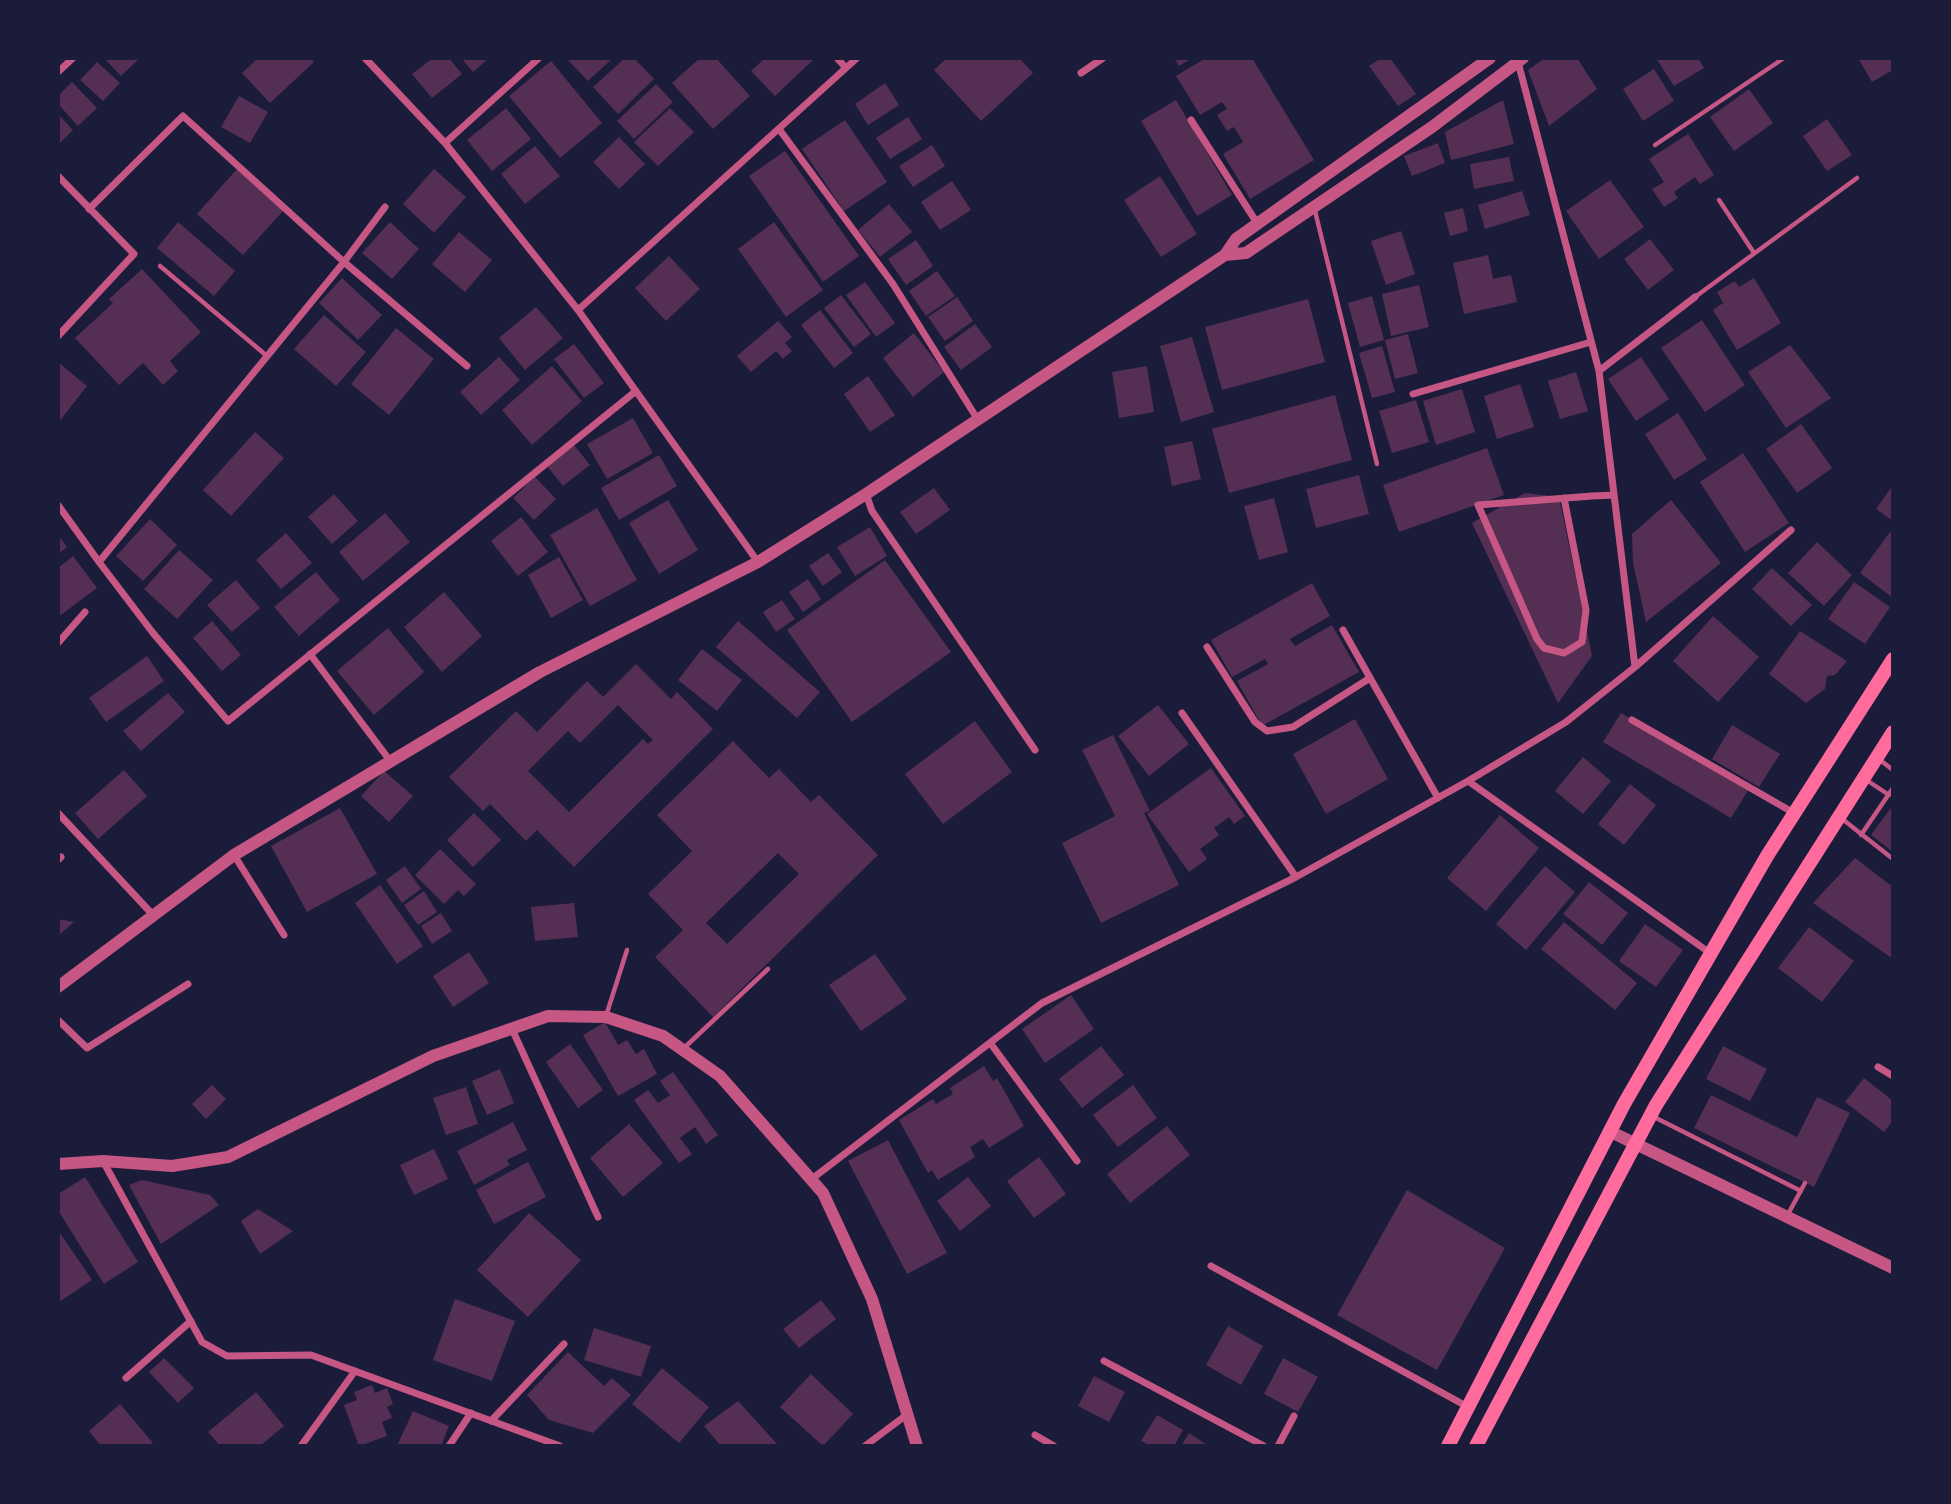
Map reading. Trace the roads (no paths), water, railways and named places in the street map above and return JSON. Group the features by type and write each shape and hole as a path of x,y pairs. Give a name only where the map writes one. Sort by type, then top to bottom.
{"main road":[{"path":"1448,1446 1609,1130 1794,813 1893,659"},
{"path":"1476,1446 1650,1115 1893,733"}],"street":[{"path":"58,72 73,58"},
{"path":"365,58 444,143 578,310 758,562"},
{"path":"444,143 539,58"},
{"path":"837,58 846,68"},
{"path":"578,310 858,58"},
{"path":"1082,73 1103,58"},
{"path":"58,987 234,855 540,672 758,562 866,494 1225,256 1236,239 1390,132 1490,58"},
{"path":"1225,256 1246,253 1432,127 1521,60 1599,371 1635,667"},
{"path":"89,209 183,116 344,262 467,366"},
{"path":"1191,120 1258,223"},
{"path":"779,129 893,284 978,420"},
{"path":"58,176 134,254 58,336"},
{"path":"99,562 344,262 385,207"},
{"path":"1599,371 1695,297"},
{"path":"1413,394 1591,342"},
{"path":"58,505 153,633 228,721 636,391"},
{"path":"866,494 872,511 1035,750"},
{"path":"1564,498 1586,610 1582,642 1564,653 1544,648 1537,639 1478,505 1564,498 1614,495"},
{"path":"813,1178 991,1045 1042,1003 1296,877 1468,781 1566,722 1635,667 1791,530"},
{"path":"58,643 85,612"},
{"path":"1343,630 1438,798"},
{"path":"1207,647 1255,722 1267,731 1293,727 1370,678"},
{"path":"310,654 391,762"},
{"path":"1182,713 1296,877"},
{"path":"1632,720 1794,813"},
{"path":"1468,781 1710,953"},
{"path":"58,813 154,916"},
{"path":"234,855 284,935"},
{"path":"58,1020 87,1048 188,985"},
{"path":"58,1164 103,1161 172,1166 228,1157 433,1056 548,1016 606,1017 663,1035 720,1076 813,1178 823,1193 872,1299 905,1416 917,1446"},
{"path":"512,1029 598,1217"},
{"path":"991,1045 1077,1161"},
{"path":"1878,1067 1893,1076"},
{"path":"1609,1130 1893,1268"},
{"path":"103,1161 202,1342 227,1356 311,1355 560,1446"},
{"path":"1211,1266 1468,1407"},
{"path":"126,1378 191,1321"},
{"path":"491,1421 565,1344"},
{"path":"1104,1361 1264,1446"},
{"path":"301,1446 355,1371"},
{"path":"449,1446 471,1413"},
{"path":"865,1446 905,1416"},
{"path":"1278,1446 1294,1416"},
{"path":"1035,1435 1054,1446"}],"lane":[{"path":"1655,145 1784,58"},
{"path":"1695,297 1857,178"},
{"path":"1719,200 1754,253"},
{"path":"1314,206 1377,464"},
{"path":"160,266 268,356"},
{"path":"1876,758 1893,770"},
{"path":"1864,778 1889,795"},
{"path":"1861,835 1893,788"},
{"path":"1840,817 1893,859"},
{"path":"606,1017 627,950"},
{"path":"684,1049 768,969"},
{"path":"1650,1115 1801,1191"},
{"path":"1786,1217 1805,1183"}]}
